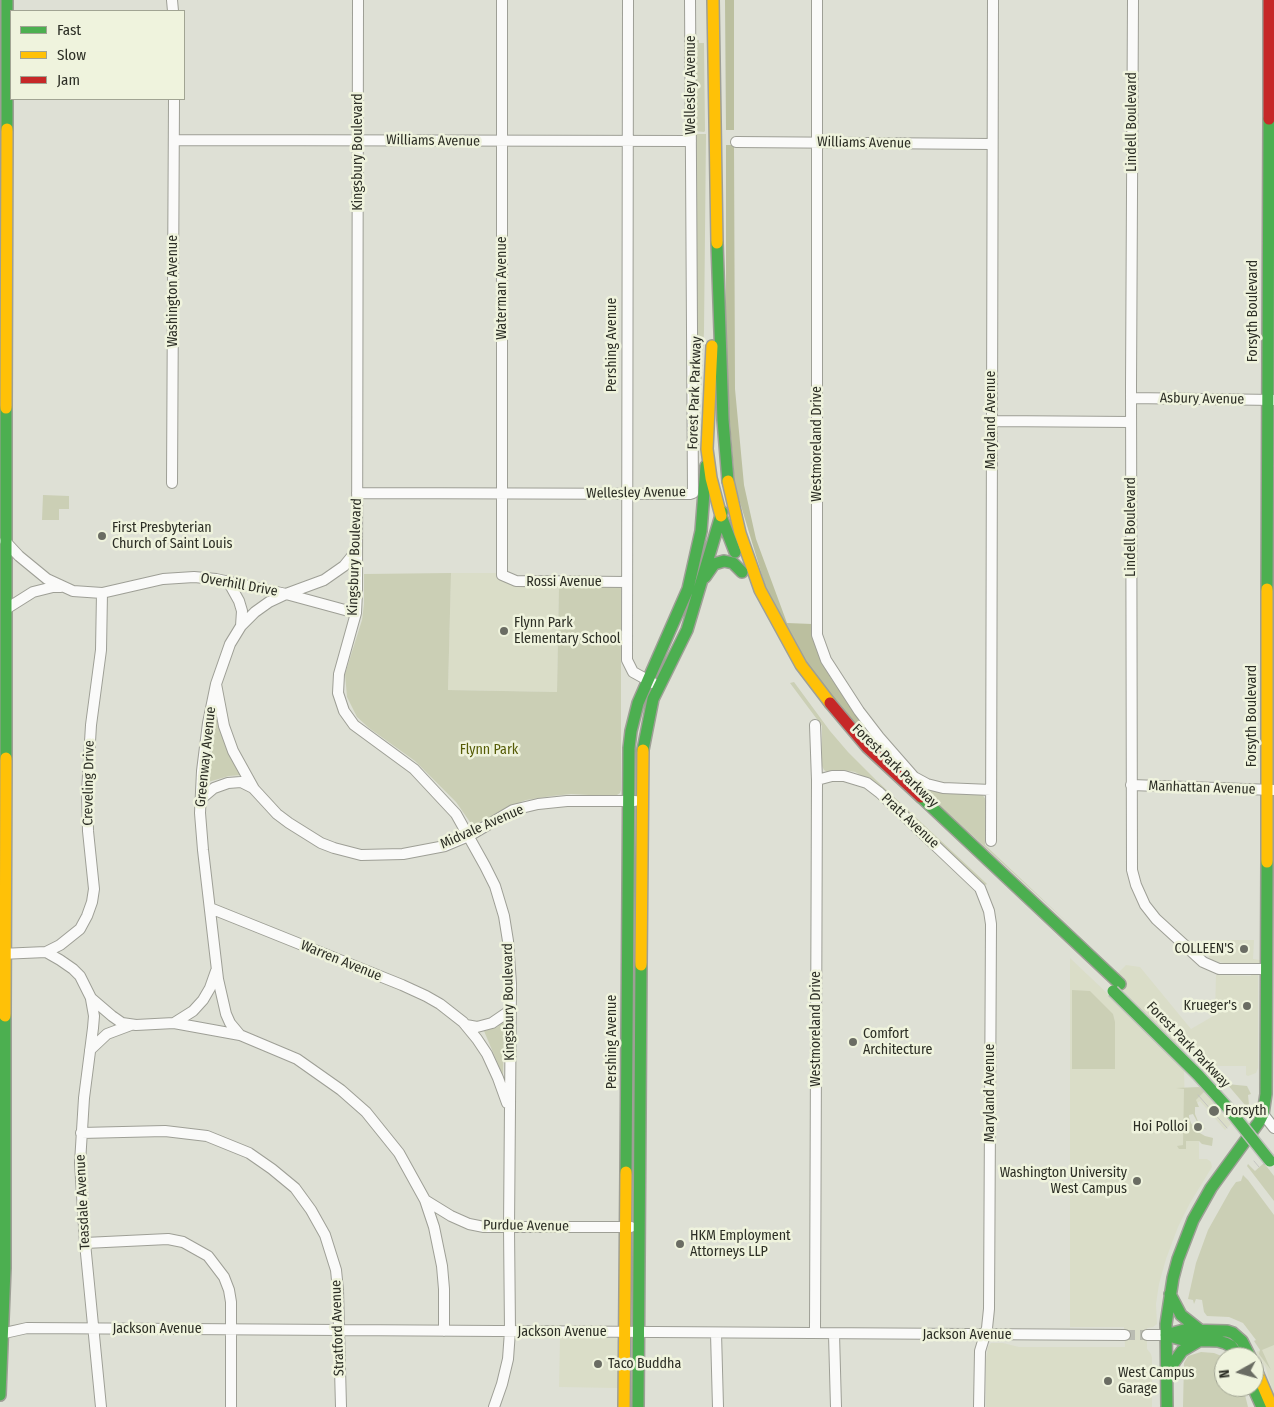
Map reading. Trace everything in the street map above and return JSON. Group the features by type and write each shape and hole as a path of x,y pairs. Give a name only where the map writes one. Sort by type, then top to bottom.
{"main road":[{"path":"0,1395 2,1334 6,609 6,541 3,509 4,145 9,21 7,0"},
{"name":"Forsyth Boulevard","path":"1167,1407 1166,1336 1170,1294 1178,1259 1193,1220 1211,1188 1254,1130 1263,1114 1266,1094 1270,1025 1266,969 1270,790 1271,123 1269,0"},
{"name":"Forest Park Parkway","path":"714,3 717,277 723,420 728,481 740,532 760,590 801,665 829,703 868,747 1116,987 1227,1107 1272,1164"},
{"name":"Forest Park Parkway","path":"717,277 711,354 707,449 711,478 721,516 742,572 761,615"},
{"name":"Pershing Avenue","path":"624,1407 628,801 631,731 638,703 676,619 694,566 701,531 707,449"},
{"name":"Pershing Avenue","path":"638,1407 643,752 648,714 658,686 687,630 705,577 728,481"},
{"path":"705,577 714,564 724,561 733,563 742,572"},
{"path":"788,666 796,678"},
{"name":"Forest Park Parkway","path":"848,742 890,783 1116,987 1159,1020"},
{"name":"Forest Park Parkway","path":"1185,1046 1237,1102 1274,1149"},
{"path":"1170,1294 1181,1315 1200,1335 1232,1347"},
{"path":"1166,1336 1183,1340 1221,1330 1233,1333 1242,1341 1245,1347"},
{"path":"1166,1374 1182,1351 1200,1335"},
{"path":"1264,1388 1272,1407"}],"street":[{"name":"Kingsbury Boulevard","path":"358,0 356,613 338,679 338,692 344,711 354,725 414,769 456,814 494,886 504,916 508,941 511,1010 510,1331 508,1359 494,1407"},
{"name":"Waterman Avenue","path":"502,0 502,576"},
{"name":"Pershing Avenue","path":"628,0 627,660 633,672 658,686"},
{"name":"Wellesley Avenue","path":"357,493 693,493 690,0"},
{"name":"Westmoreland Drive","path":"817,0 816,623 820,647 826,660 859,711 879,737 914,776 927,784 943,788 991,790"},
{"name":"Maryland Avenue","path":"991,841 993,0"},
{"name":"Lindell Boulevard","path":"1133,0 1131,398 1132,870 1142,898 1156,918 1208,966 1224,969 1266,969"},
{"name":"Washington Avenue","path":"172,483 174,100"},
{"name":"Williams Avenue","path":"175,140 691,141"},
{"name":"Williams Avenue","path":"736,142 992,144"},
{"name":"Asbury Avenue","path":"1131,398 1271,400"},
{"path":"991,421 1131,422"},
{"name":"Overhill Drive","path":"6,541 33,569 47,580 62,587 86,593 102,593 157,580 194,577 216,579 286,594 356,613"},
{"path":"241,626 255,612 286,594 324,580 344,566 357,550"},
{"name":"Rossi Avenue","path":"502,576 516,581 627,582"},
{"path":"229,583 239,600 242,611 241,626"},
{"name":"Overhill Drive","path":"6,609 34,592 53,587 62,587"},
{"name":"Creveling Drive","path":"46,952 60,945 80,929 88,916 92,902 94,889 88,831 87,792 91,725 101,650 102,593"},
{"name":"Greenway Avenue","path":"240,1035 226,1014 217,968 203,850 201,799 202,771 208,723 216,684 230,644 241,626"},
{"name":"Midvale Avenue","path":"216,684 224,726 233,752 254,789 277,814 321,844 361,854 403,854 445,846 469,836 513,810 538,804 567,801 642,800"},
{"name":"Westmoreland Drive","path":"815,725 817,780 815,1333"},
{"name":"Pratt Avenue","path":"817,780 832,776 844,776 867,783 880,793 980,888 986,898"},
{"path":"201,799 214,788 228,783 241,782 254,789"},
{"name":"Manhattan Avenue","path":"1131,785 1270,790"},
{"name":"Maryland Avenue","path":"979,1407 980,1351 989,1310 991,934 986,898"},
{"name":"Warren Avenue","path":"210,908 418,992 446,1008 466,1025 487,1054 510,1111"},
{"path":"3,954 46,952 73,968 87,988 91,998 112,1016 131,1025"},
{"name":"Greenway Avenue","path":"174,1023 193,1010 203,1000 217,968"},
{"name":"Teasdale Avenue","path":"91,998 94,1016 84,1098 80,1164 84,1243 101,1407"},
{"path":"466,1025 477,1027 492,1023 511,1010"},
{"name":"Purdue Avenue","path":"90,1050 108,1034 131,1025 174,1023 240,1035 297,1059 322,1075 366,1112 399,1153 425,1200 451,1216 469,1224 484,1227 639,1227"},
{"path":"1263,1114 1274,1128"},
{"name":"Stratford Avenue","path":"81,1133 165,1131 207,1136 249,1153 295,1188 311,1210 324,1235 336,1270 341,1407"},
{"path":"425,1200 434,1227 442,1266 444,1331"},
{"path":"84,1243 168,1239 183,1242 208,1256 224,1277 231,1302 231,1407"},
{"name":"Jackson Avenue","path":"2,1334 27,1328 92,1328 1124,1336"},
{"path":"716,1333 718,1407"},
{"path":"834,1334 836,1407"},
{"path":"1147,1336 1166,1336"}],"shaded area":[{"path":"725,0 734,0 734,130 726,130"},
{"path":"726,145 734,145 735,389 744,485 756,539 787,623 812,624 820,659 832,680 880,745 877,748 825,693 771,605 735,486 726,370"},
{"name":"Flynn Park Elementary School","path":"451,573 496,573 500,579 508,583 559,584 557,692 448,690"},
{"path":"1209,940 1254,940 1253,959 1260,960 1260,963 1251,966 1251,963 1213,961 1209,958"},
{"name":"Washington University West Campus","path":"1070,958 1109,995 1117,974 1126,965 1140,967 1191,1029 1215,1015 1216,975 1251,976 1252,973 1258,974 1258,1068 1256,1073 1248,1076 1246,1075 1246,1066 1203,1066 1183,1036 1186,1141 1199,1141 1199,1159 1207,1159 1211,1162 1212,1167 1178,1227 1159,1284 1156,1304 1157,1324 1147,1328 1147,1349 1152,1358 1152,1407 986,1407 986,1360 988,1347 991,1343 1003,1343 1019,1347 1125,1347 1124,1327 1070,1327"},
{"path":"1205,1091 1231,1124 1225,1130 1200,1101 1197,1103 1195,1101"},
{"path":"560,1337 616,1338 618,1341 618,1388 559,1387"},
{"path":"1274,1344 1274,1396 1264,1365 1264,1348"}],"green space":[{"path":"694,40 704,43 704,132 695,131"},
{"path":"695,134 706,134 704,331 699,431 699,498"},
{"path":"43,495 69,496 69,509 59,509 59,520 42,520"},
{"name":"Flynn Park","path":"451,573 448,690 557,692 559,584 619,585 621,588 620,793 607,796 571,794 526,800 510,806 475,825 470,822 456,802 415,761 369,728 357,717 347,697 345,674 362,620 364,574"},
{"path":"794,682 848,752 987,884 985,885 877,784 855,772 843,770 827,772 824,770 822,766 822,726 790,683"},
{"path":"217,712 242,775 229,776 208,782"},
{"path":"880,745 940,792 982,794 986,800 985,845 1071,926 877,748"},
{"path":"1072,990 1090,991 1113,1014 1115,1022 1115,1069 1072,1069"},
{"path":"504,1021 503,1076 484,1031 497,1027"},
{"path":"1227,1084 1247,1086 1251,1094 1248,1095 1249,1105 1245,1105"},
{"path":"1199,1087 1205,1091 1196,1100 1199,1107 1195,1107 1195,1114 1199,1124 1207,1130 1199,1125 1193,1114 1189,1115 1189,1117 1198,1132 1213,1138 1212,1146 1202,1144 1199,1141 1186,1141 1186,1149 1179,1149 1177,1146 1183,1145 1184,1089 1176,1088"},
{"path":"1264,1163 1274,1176 1274,1201 1247,1166 1248,1164 1255,1171"},
{"path":"1243,1175 1274,1215 1274,1345 1264,1349 1264,1347 1258,1347 1254,1341 1256,1340 1243,1323 1229,1317 1207,1316 1204,1312 1202,1300 1196,1299 1194,1304 1193,1300 1188,1299 1196,1263 1208,1230 1231,1189 1236,1182 1241,1181"},
{"path":"1201,1352 1214,1353 1214,1397 1246,1397 1248,1407 1183,1407 1184,1363 1188,1356"},
{"path":"1264,1354 1271,1370 1264,1361"}],"tunnel":[{"path":"1125,1335 1147,1335"}],"tram line":[{"path":"1198,1095 1227,1128"},
{"path":"1254,1161 1259,1167"}],"traffic: fast":[{"path":"7,0 7,129"},
{"path":"1267,589 1269,119"},
{"path":"717,243 723,420 728,481"},
{"path":"6,408 6,758"},
{"path":"626,1172 629,748 638,703 688,589 701,531 706,466"},
{"path":"643,750 653,699 687,630 722,512"},
{"path":"721,516 735,552"},
{"path":"705,577 714,564 724,561 733,563 742,572"},
{"path":"921,797 1120,984"},
{"path":"1167,1407 1166,1324 1178,1259 1193,1220 1211,1188 1263,1114 1266,1094 1267,862"},
{"path":"638,1407 641,965"},
{"path":"1113,991 1198,1075 1227,1107 1270,1161"},
{"path":"0,1395 5,1268 5,1016"},
{"path":"1170,1294 1181,1315 1200,1330"},
{"path":"1166,1335 1184,1330 1227,1331 1233,1333 1242,1341 1245,1347"},
{"path":"1166,1335 1183,1340 1218,1341 1232,1347"},
{"path":"1166,1374 1182,1351 1199,1341"},
{"path":"1258,1397 1262,1407"}],"traffic: slow":[{"path":"713,0 717,243"},
{"path":"6,408 7,129"},
{"path":"712,346 707,449 711,478 721,516"},
{"path":"728,481 740,533 760,590 801,665 830,703"},
{"path":"1267,589 1267,862"},
{"path":"641,965 643,750"},
{"path":"5,1016 6,758"},
{"path":"624,1407 626,1172"},
{"path":"1264,1388 1272,1407"}],"traffic: jam":[{"path":"1269,0 1269,119"},
{"path":"830,703 867,747 921,797"}],"place":[{"name":"First Presbyterian Church of Saint Louis","path":"102,536"},
{"name":"Flynn Park Elementary School","path":"504,631"},
{"name":"COLLEEN'S","path":"1244,949"},
{"name":"Krueger's","path":"1247,1006"},
{"name":"Comfort Architecture","path":"853,1042"},
{"name":"Forsyth","path":"1214,1111"},
{"name":"Hoi Polloi","path":"1198,1127"},
{"name":"Washington University West Campus","path":"1137,1181"},
{"name":"HKM Employment Attorneys LLP","path":"680,1244"},
{"name":"Taco Buddha","path":"598,1364"},
{"name":"West Campus Garage","path":"1108,1381"}]}
